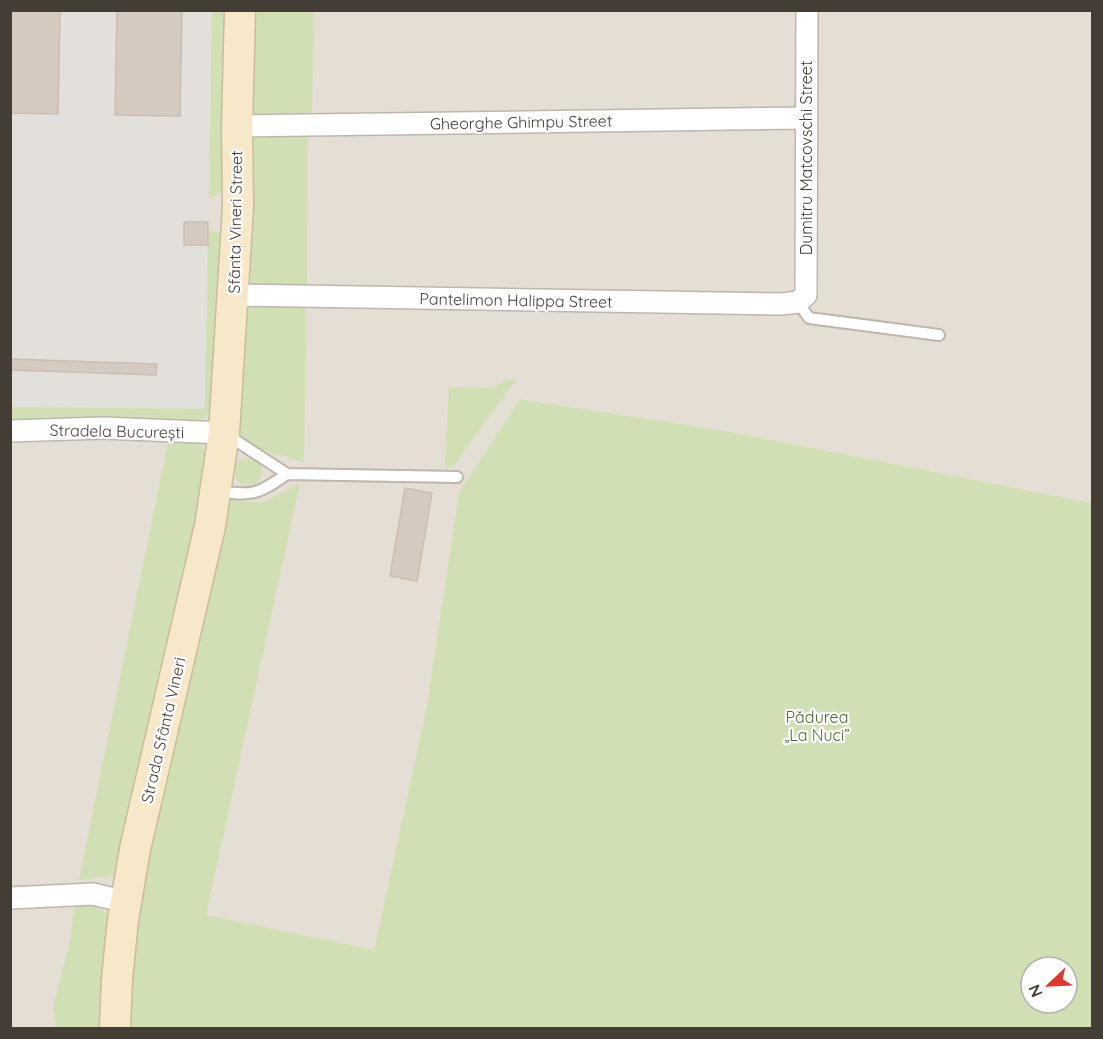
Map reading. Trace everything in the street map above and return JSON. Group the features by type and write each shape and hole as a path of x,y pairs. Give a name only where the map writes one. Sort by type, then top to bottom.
{"street":[{"name":"Sfânta Vineri Street","path":"224,433 238,207 237,126 240,10"},
{"name":"Dumitru Matcovschi Street","path":"798,302 806,295 807,10"},
{"name":"Gheorghe Ghimpu Street","path":"237,126 806,118"},
{"name":"Pantelimon Halippa Street","path":"233,295 782,304 798,302"},
{"name":"Stradela București","path":"10,431 103,429 224,433"},
{"name":"Strada Sfânta Vineri","path":"115,1029 117,979 135,849 210,526 224,433"},
{"path":"10,897 93,894 126,902"}],"lane":[{"path":"798,302 809,318 939,335"},
{"path":"224,433 287,474 457,477"},
{"path":"216,492 246,495 266,489 287,474"}],"shaded area":[{"path":"10,11 1092,11 1092,503 725,431 520,399 459,492 426,710 374,951 145,902 129,1028 11,1028"},
{"path":"11,11 212,11 205,409 11,407"}],"green space":[{"path":"212,11 233,11 227,190 209,198"},
{"path":"254,11 314,11 312,113 254,114"},
{"path":"252,136 308,136 307,286 248,285"},
{"path":"208,230 221,233 227,239 214,410 203,419 190,423 11,424 11,407 205,409"},
{"path":"246,305 306,305 304,462 262,450 238,433"},
{"path":"518,377 452,468 445,467 449,387 489,388"},
{"name":"Pădurea „La Nuci”","path":"520,399 725,431 1092,503 1092,1028 122,1028 135,899 225,505 233,500 262,503 300,483 206,915 374,950 426,710 459,492"},
{"path":"169,437 190,439 200,445 208,464 120,871 110,876 79,880"},
{"path":"248,458 258,462 262,472 258,482 248,486 238,482 234,472 238,462"},
{"path":"75,902 101,910 113,921 105,1028 56,1028 53,1007 70,941"}],"building":[{"path":"10,10 60,10 58,114 10,113"},
{"path":"117,10 182,10 180,116 115,115"},
{"path":"184,222 208,222 208,245 184,245"},
{"path":"10,359 157,364 156,375 10,370"},
{"path":"405,488 432,493 417,581 390,576"}]}
